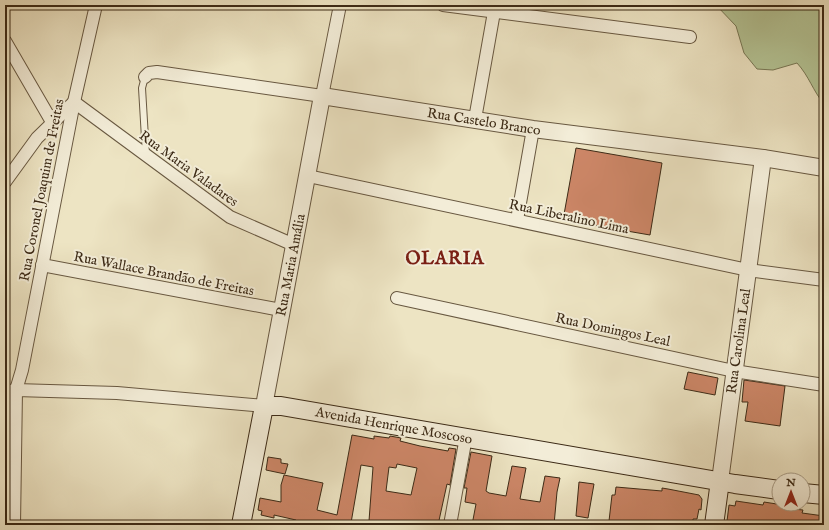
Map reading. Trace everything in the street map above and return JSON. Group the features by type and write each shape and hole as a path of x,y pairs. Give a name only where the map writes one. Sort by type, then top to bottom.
{"main road":[{"name":"Avenida Henrique Moscoso","path":"264,406 281,406 771,489"},
{"name":"Rua Maria Amália","path":"243,519 264,406"},
{"name":"Rua Carolina Leal","path":"714,525 720,481"},
{"path":"811,494 824,495"}],"street":[{"name":"Rua Coronel Joaquim de Freitas","path":"14,525 10,391 22,370 74,102 96,5"},
{"name":"Rua Maria Amália","path":"264,406 340,5"},
{"path":"443,5 690,37"},
{"path":"475,119 494,12"},
{"path":"5,41 52,122"},
{"name":"Rua Castelo Branco","path":"145,77 149,73 157,72 533,129 764,158 824,168"},
{"path":"5,182 37,138 74,102"},
{"name":"Rua Maria Valadares","path":"74,102 230,217 294,245"},
{"path":"517,220 533,129"},
{"name":"Rua Carolina Leal","path":"720,481 764,158"},
{"name":"Rua Liberalino Lima","path":"308,176 748,270 824,280"},
{"name":"Rua Wallace Brandão de Freitas","path":"42,265 281,310"},
{"name":"Rua Domingos Leal","path":"397,298 734,371 824,384"},
{"name":"Avenida Henrique Moscoso","path":"10,391 117,393 264,406"},
{"path":"450,525 466,437"}],"lane":[{"path":"145,77 142,88 146,155"}],"green space":[{"path":"716,5 824,5 824,104 797,63 773,70 757,69 744,53 736,26"}],"building":[{"path":"576,148 662,163 650,235 563,220"},
{"path":"688,372 718,378 715,395 684,389"},
{"path":"744,380 785,386 780,426 745,421 748,402 742,402"},
{"path":"352,435 374,439 374,436 389,438 390,436 401,438 400,441 420,446 448,451 449,448 456,449 450,485 447,484 438,525 414,523 414,525 386,525 386,522 369,521 373,467 361,465 351,523 346,522 346,525 295,525 296,520 274,515 274,518 261,515 262,511 258,510 260,498 281,502 281,485 284,475 323,483 317,510 337,515","holes":["397,464 417,468 411,495 386,491 389,467 396,468"]},
{"path":"471,452 492,456 486,491 489,493 506,496 512,466 526,468 520,499 540,502 545,476 560,478 557,492 554,525 472,525 476,504 465,502 467,488 464,488"},
{"path":"268,457 281,459 281,463 288,464 285,474 266,470"},
{"path":"579,482 594,484 588,518 576,516"},
{"path":"616,487 662,491 662,488 699,495 702,499 701,510 699,509 697,519 693,519 693,525 613,525 614,522 609,521 612,495 615,495"},
{"path":"736,501 763,505 764,502 771,503 771,512 802,512 824,516 824,525 756,525 727,521 729,505 735,506"}],"district":[{"name":"OLARIA","path":"445,258"}]}
